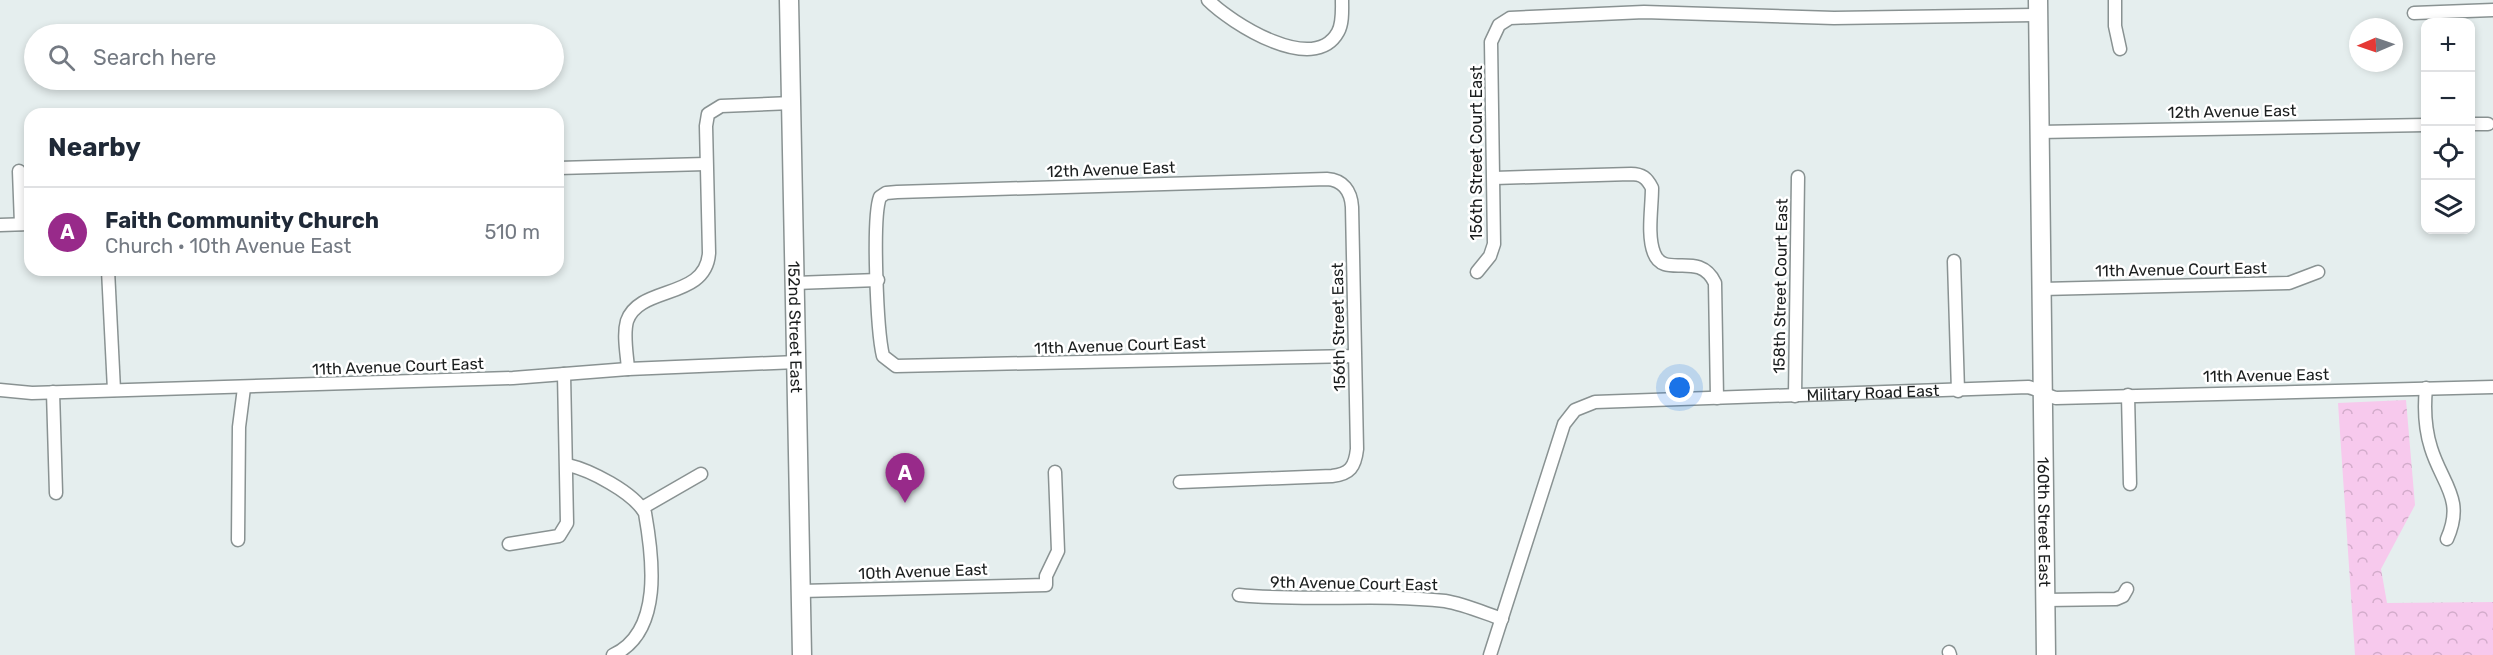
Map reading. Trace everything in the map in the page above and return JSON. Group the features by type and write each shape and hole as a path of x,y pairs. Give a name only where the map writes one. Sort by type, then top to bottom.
{"main road":[{"name":"152nd Street East","path":"789,0 802,655"},
{"path":"2038,7 2042,390"},
{"name":"160th Street East","path":"2042,390 2046,655"}],"street":[{"path":"1208,0 1237,25 1268,40 1310,48 1333,40 1340,30 1342,0"},
{"path":"2115,0 2115,26 2120,49"},
{"name":"156th Street Court East","path":"1477,272 1490,256 1494,244 1491,42 1496,30 1510,18 1644,12 1851,18 2038,7"},
{"path":"2414,13 2493,10"},
{"path":"628,369 626,333 631,315 645,303 691,282 707,267 709,253 706,126 708,114 715,107 792,103"},
{"path":"2475,124 2488,124"},
{"name":"12th Avenue East","path":"2039,132 2421,125"},
{"path":"564,168 706,164"},
{"path":"19,171 24,209"},
{"path":"1494,178 1639,174 1649,181 1652,188 1652,247 1656,258 1667,265 1697,266 1707,270 1715,283 1718,398"},
{"name":"158th Street Court East","path":"1795,396 1798,177"},
{"name":"12th Avenue East","path":"878,280 877,217 881,196 897,192 1327,178 1342,184"},
{"name":"156th Street East","path":"1180,482 1332,476 1350,470 1355,464 1357,449 1352,207 1350,193 1342,184"},
{"path":"0,225 24,224"},
{"path":"1954,261 1958,391"},
{"name":"11th Avenue Court East","path":"2042,289 2289,283 2318,272"},
{"path":"108,276 114,390"},
{"path":"795,283 878,280"},
{"name":"11th Avenue Court East","path":"878,280 879,333 883,356 888,361 904,367 1354,356"},
{"name":"11th Avenue Court East","path":"0,390 53,392 244,388 513,378 628,369 797,362"},
{"path":"508,543 549,538 562,532 567,523 568,465 564,374"},
{"name":"Military Road East","path":"1490,655 1564,424 1570,414 1580,407 1595,402 2028,387 2042,390"},
{"name":"11th Avenue East","path":"2042,390 2049,397 2056,398 2493,387"},
{"path":"238,540 239,427 244,388"},
{"path":"2426,388 2426,429 2430,447 2455,503 2454,524 2448,539"},
{"path":"53,392 56,493"},
{"path":"2128,395 2130,484"},
{"path":"568,465 580,468 601,479 642,508 648,533 647,620 639,636 624,653"},
{"name":"10th Avenue East","path":"801,591 1046,585 1046,576 1058,551 1055,472"},
{"path":"642,508 701,474"},
{"path":"2045,600 2116,599 2123,596 2127,589"},
{"name":"9th Avenue Court East","path":"1239,595 1286,599 1354,597 1446,601 1502,619"}],"green space":[{"path":"2406,400 2415,505 2381,569 2387,603 2493,602 2493,655 2355,655 2338,403"}],"place":[{"name":"Faith Community Church","path":"905,503"}]}
